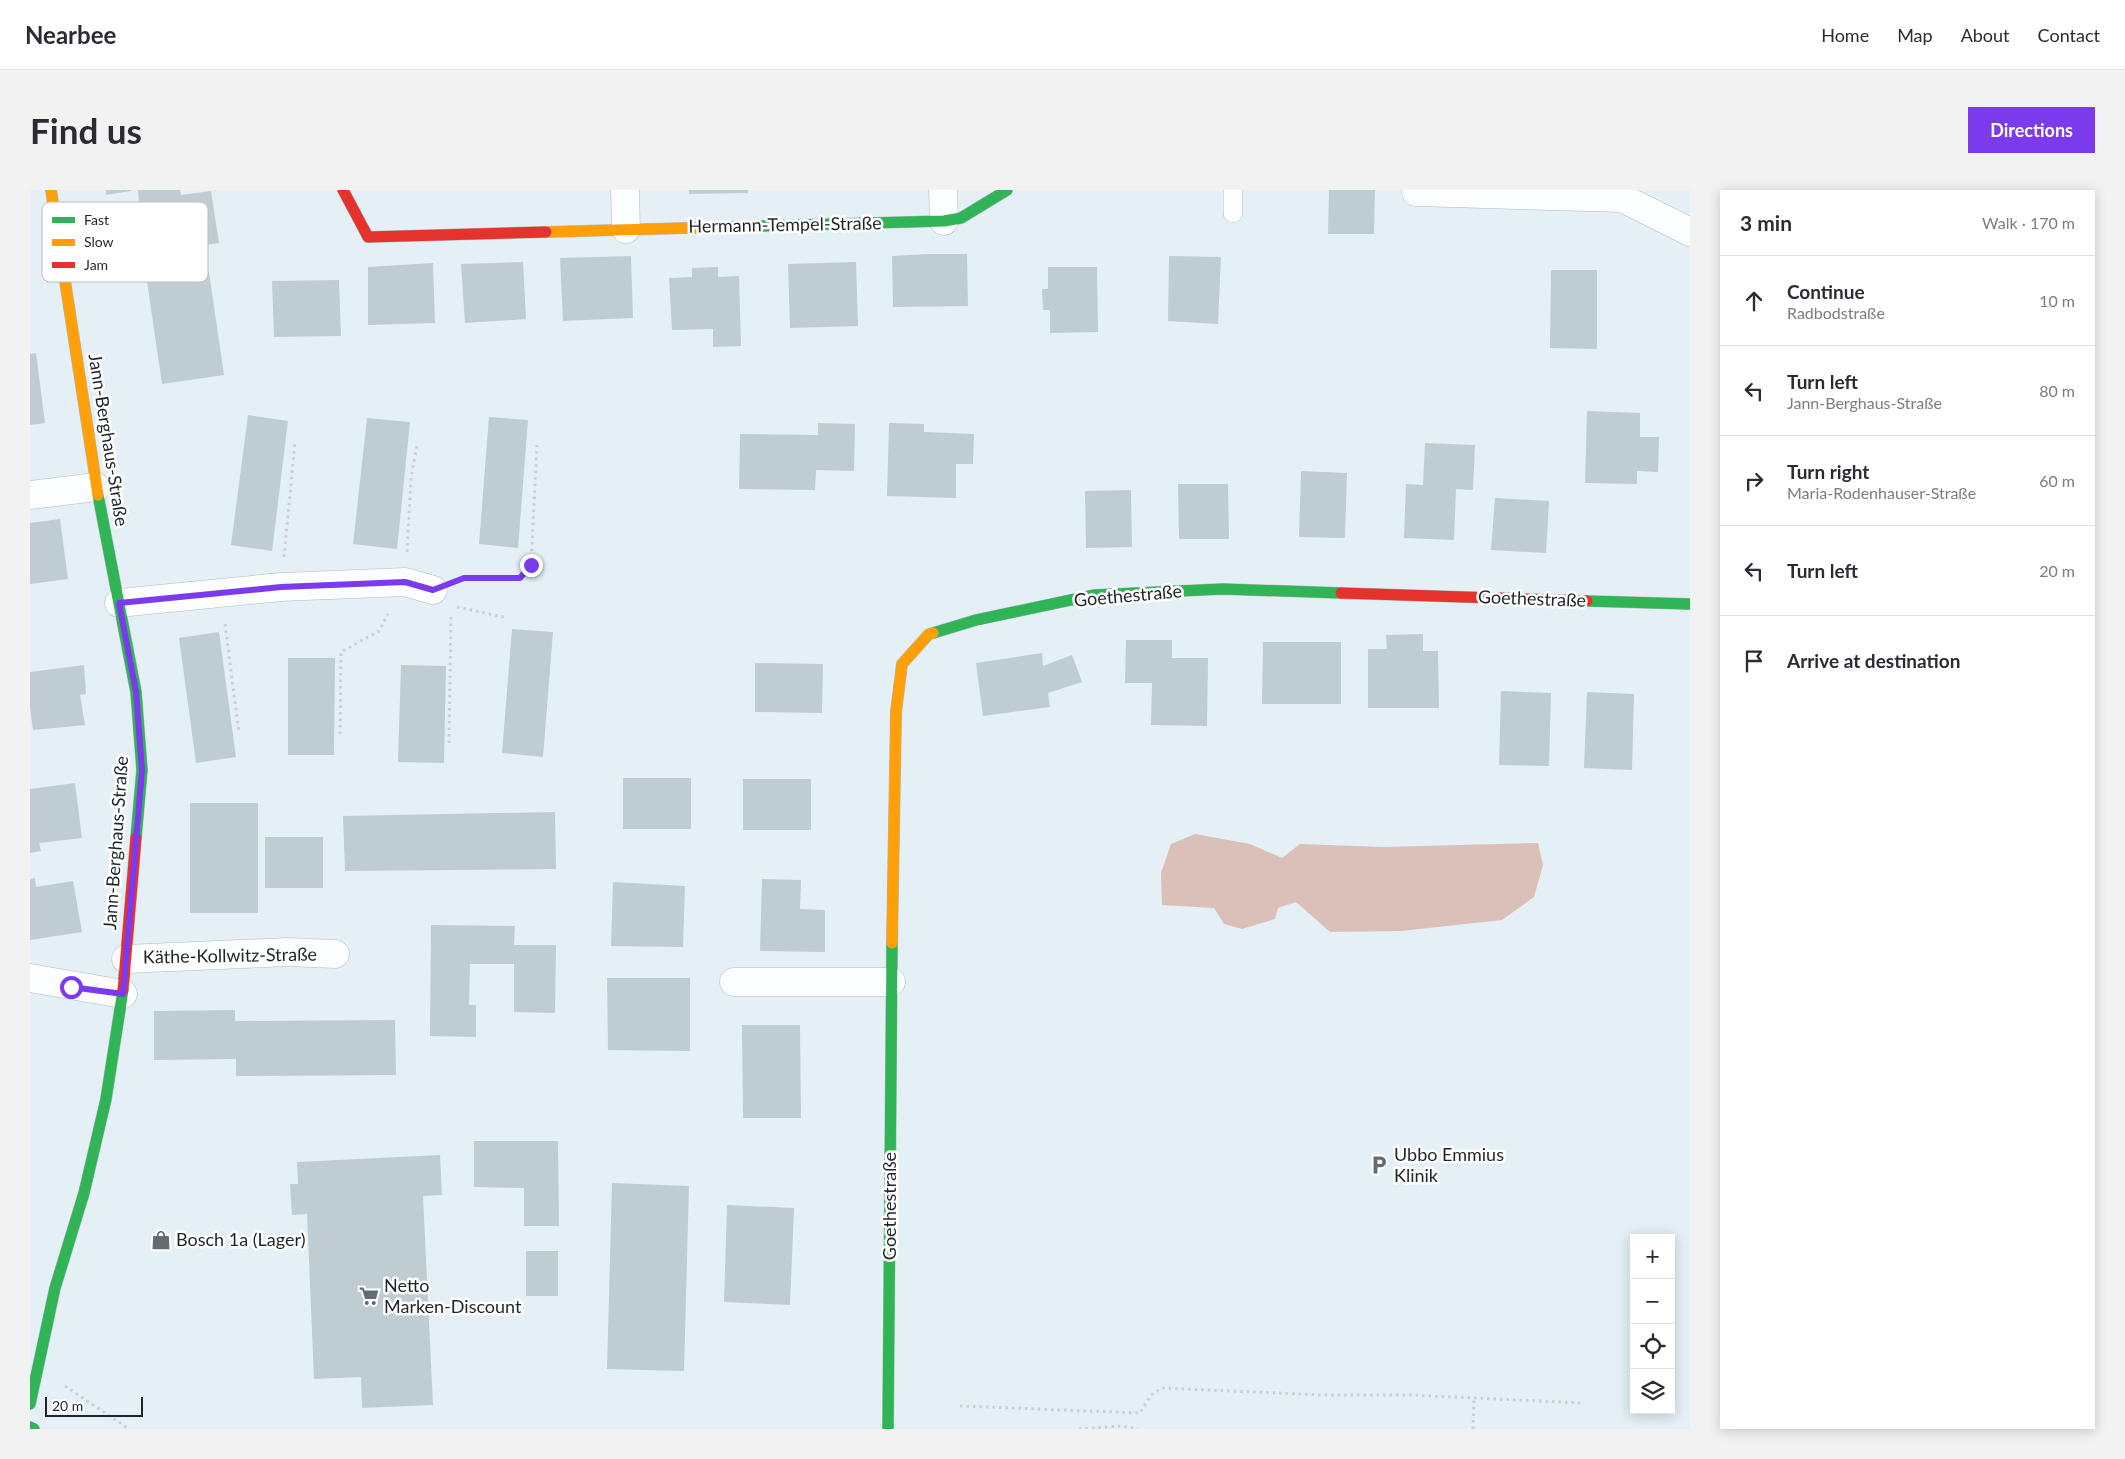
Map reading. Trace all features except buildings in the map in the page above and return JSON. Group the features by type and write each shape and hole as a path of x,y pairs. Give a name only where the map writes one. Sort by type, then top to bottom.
{"street":[{"name":"Hermann-Tempel-Straße","path":"343,190 368,236 944,221 961,218 1007,190"},
{"path":"625,190 626,229"},
{"path":"943,190 944,221"},
{"path":"1416,190 1416,192 1622,198 1690,232"},
{"name":"Jann-Berghaus-Straße","path":"30,1404 55,1288 84,1193 106,1098 123,994 142,770 136,692 96,487 65,282"},
{"path":"30,495 96,487"},
{"path":"119,603 281,587 405,582 433,590"},
{"name":"Goethestraße","path":"888,1429 891,982 896,712 902,664 929,634 976,620 1094,595 1213,589 1690,604"},
{"name":"Käthe-Kollwitz-Straße","path":"126,959 288,952 335,954"},
{"path":"30,978 123,994"},
{"path":"734,982 891,982"},
{"path":"30,1428 34,1429"}],"lane":[{"path":"1233,190 1233,213"}],"path":[{"path":"281,587 295,442"},
{"path":"433,590 464,578 520,578 531,565 537,445"},
{"path":"221,593 240,733"},
{"path":"449,743 451,606 508,618"},
{"path":"37,1373 73,1390 129,1429"},
{"path":"960,1406 1140,1413 1151,1395 1162,1388 1240,1392 1410,1395 1583,1403"},
{"path":"1473,1429 1474,1399"},
{"path":"1080,1429 1122,1426 1138,1429"}],"shaded area":[{"path":"1195,834 1250,844 1282,858 1300,844 1383,847 1538,843 1543,865 1534,897 1502,920 1401,931 1330,932 1296,902 1278,908 1275,919 1242,929 1224,924 1214,908 1162,905 1161,873 1171,844"}],"traffic: fast":[{"path":"723,227 944,221 961,218 1007,190"},
{"path":"98,495 136,692 142,770 136,838"},
{"path":"933,633 976,620 1094,595 1223,589 1341,593"},
{"path":"1587,601 1690,604"},
{"path":"888,1429 892,943"},
{"path":"30,1404 55,1288 84,1193 106,1099 123,990"},
{"path":"30,1427 34,1429"}],"traffic: slow":[{"path":"51,190 53,202"},
{"path":"546,232 723,227"},
{"path":"65,282 98,495"},
{"path":"892,943 896,712 902,664 929,634 933,633"}],"traffic: jam":[{"path":"343,190 368,237 546,232"},
{"path":"1341,593 1587,601"},
{"path":"123,990 136,838"}],"place":[{"name":"Ubbo Emmius Klinik","path":"1379,1165"},
{"name":"Bosch 1a (Lager)","path":"161,1240"},
{"name":"Netto Marken-Discount","path":"369,1296"}],"route":[{"path":"71,987 123,994 142,770 136,692 119,603 281,587 405,582 433,590 464,578 520,578 531,565"}]}
